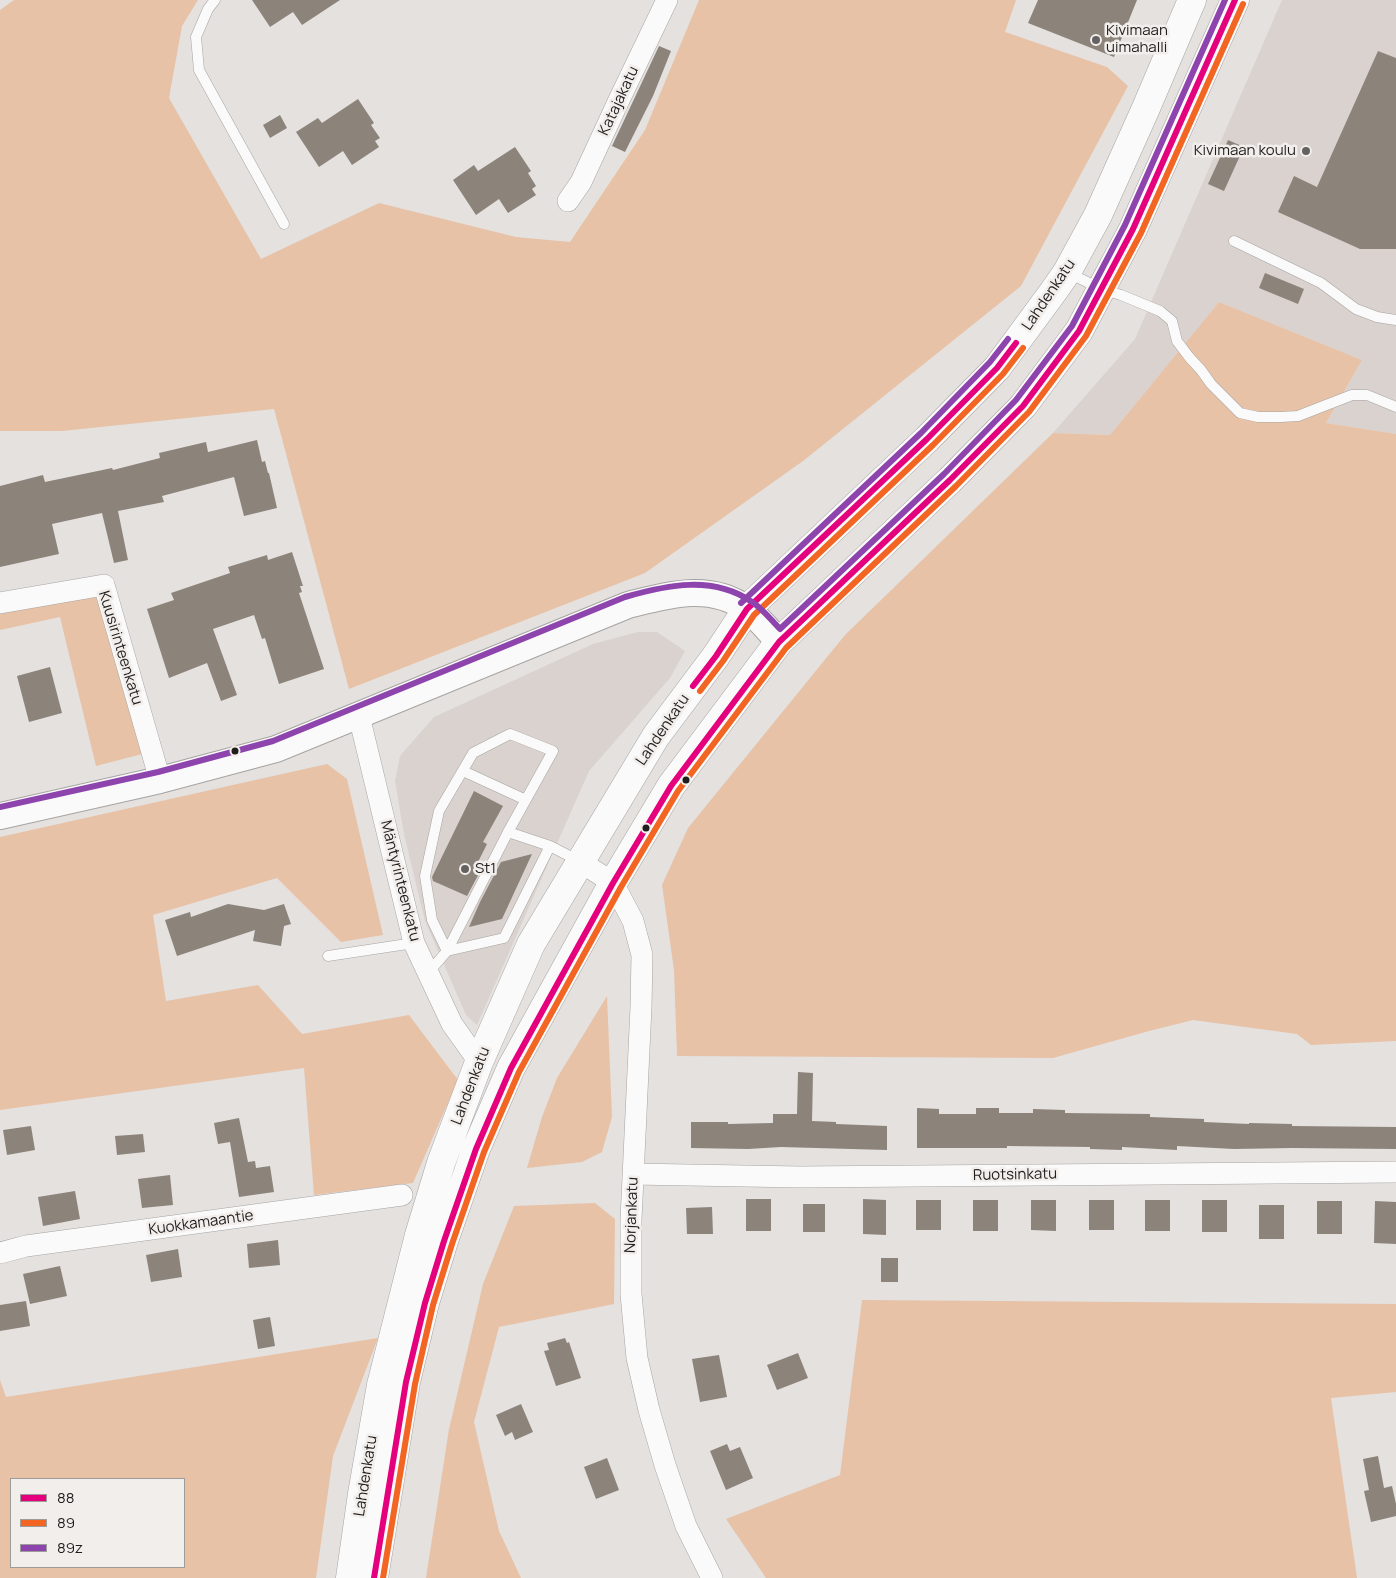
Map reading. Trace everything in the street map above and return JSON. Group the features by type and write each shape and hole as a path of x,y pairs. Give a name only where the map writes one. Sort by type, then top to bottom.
{"main road":[{"name":"Lahdenkatu","path":"374,1578 406,1382 425,1302 441,1163 479,1062 531,944 656,736 716,656 747,609 927,439 997,368 1067,272 1098,215 1192,0"},
{"name":"Lahdenkatu","path":"350,1578 381,1385 431,1238 476,1149 511,1068 613,883 671,786 779,642 950,480 1023,406 1079,331 1133,229 1236,0"}],"street":[{"name":"Katajakatu","path":"568,202 581,182 667,0"},
{"name":"Kuusirinteenkatu","path":"0,603 104,585 160,780"},
{"path":"0,816 160,780 276,749 628,605 673,594 701,593 725,597 747,609 779,642"},
{"name":"Mäntyrinteenkatu","path":"360,716 414,943 452,1024 479,1062"},
{"name":"Norjankatu","path":"581,862 613,883 633,921 642,955 631,1220 631,1294 637,1358 648,1410 664,1465 686,1526 712,1578"},
{"name":"Ruotsinkatu","path":"633,1174 800,1177 1396,1172"},
{"name":"Kuokkamaantie","path":"0,1253 26,1246 402,1196"}],"lane":[{"path":"215,0 208,9 196,37 199,70 284,224"},
{"path":"1234,240 1321,284 1356,309 1377,317 1396,320"},
{"path":"1067,272 1101,289 1160,311 1172,321 1176,341 1211,384 1240,413 1258,417 1298,416 1352,395 1367,395 1396,408"},
{"path":"429,972 447,951 508,832 553,751 510,734 473,753 439,811 425,876 432,920 447,951"},
{"path":"463,771 526,800"},
{"path":"508,832 550,846 581,862"},
{"path":"447,951 504,938 550,846"},
{"path":"328,956 414,943"}],"shaded area":[{"path":"14,0 198,0 182,26 169,98 261,259 379,203 516,237 570,242 645,130 699,0 1016,0 1005,32 1107,67 1128,86 1021,286 803,461 645,573 349,689 274,409 62,431 0,431 0,10"},
{"name":"Kivimaan koulu","path":"1282,0 1396,0 1396,434 1326,423 1362,360 1219,302 1110,435 1053,433 1135,339"},
{"path":"1219,302 1362,360 1326,423 1396,434 1396,1041 1311,1045 1297,1034 1193,1020 1053,1058 677,1056 674,970 662,885 688,828 845,635 1053,433 1110,435"},
{"path":"97,597 142,754 96,766 60,617 0,630 0,611"},
{"path":"638,632 657,632 685,651 670,678 589,771 477,1025 466,1015 425,921 404,834 395,781 400,756 434,717 593,644"},
{"path":"327,764 347,779 383,935 341,942 277,878 153,915 166,1001 258,985 302,1034 409,1015 458,1080 413,1183 314,1195 304,1068 0,1110 0,837"},
{"path":"607,996 612,1117 602,1152 582,1162 527,1168 542,1117 557,1078"},
{"path":"595,1203 615,1219 614,1304 499,1327 474,1422 499,1531 521,1578 426,1578 449,1429 483,1284 514,1206"},
{"path":"862,1300 1396,1304 1396,1392 1331,1398 1357,1578 766,1578 726,1519 840,1475"},
{"path":"378,1338 333,1456 316,1578 0,1578 0,1380 6,1397"}],"building":[{"path":"252,0 340,0 302,25 293,12 270,27"},
{"name":"Kivimaan uimahalli","path":"1038,0 1137,0 1114,57 1028,23"},
{"path":"659,46 671,51 653,96 625,152 612,146"},
{"path":"1378,51 1396,58 1396,249 1360,249 1278,212 1294,176 1317,187"},
{"path":"358,99 374,123 371,125 380,138 375,141 379,147 352,165 343,151 319,167 296,132 318,118 322,123"},
{"path":"280,115 287,128 270,138 263,125"},
{"path":"1228,140 1244,147 1224,191 1208,184"},
{"path":"515,147 531,171 528,173 536,186 532,189 536,195 508,213 499,199 476,215 453,180 474,165 478,171"},
{"path":"1265,273 1304,289 1298,304 1259,288"},
{"path":"257,440 262,462 265,461 269,473 277,508 244,516 234,477 162,496 164,502 118,511 128,560 114,563 102,513 52,524 59,554 0,567 0,486 43,475 45,482 112,468 113,470 160,458 159,453 206,442 208,452"},
{"path":"292,552 303,586 300,586 302,592 299,593 324,669 279,684 265,638 262,639 254,615 213,629 237,695 221,701 207,663 169,678 147,609 174,600 171,593 230,573 228,567 267,555 268,560"},
{"path":"50,667 62,713 29,722 17,676"},
{"path":"474,791 503,806 483,842 487,844 475,868 483,866 467,896 433,881 432,877"},
{"path":"532,854 502,919 469,927 501,862"},
{"path":"228,904 264,910 284,904 291,924 284,926 281,946 253,941 255,930 177,956 165,920 190,912 191,917"},
{"path":"798,1072 813,1073 812,1121 887,1126 887,1150 781,1147 748,1149 691,1148 691,1122 728,1122 728,1124 773,1123 773,1114 797,1114"},
{"path":"917,1108 939,1109 939,1114 976,1114 976,1108 999,1108 999,1113 1033,1113 1033,1109 1065,1110 1065,1113 1150,1114 1150,1117 1204,1119 1204,1122 1292,1124 1292,1126 1396,1127 1396,1149 1234,1149 1177,1146 1177,1150 1122,1147 1122,1150 1090,1149 1090,1147 1007,1146 1007,1148 917,1148"},
{"path":"239,1118 248,1162 255,1161 256,1168 270,1166 274,1192 239,1197 230,1142 218,1144 214,1123"},
{"path":"31,1126 35,1150 7,1155 3,1130"},
{"path":"143,1134 145,1152 117,1155 115,1136"},
{"path":"170,1175 173,1205 142,1208 138,1179"},
{"path":"75,1191 80,1219 43,1226 38,1197"},
{"path":"746,1199 771,1199 771,1231 746,1231"},
{"path":"863,1199 886,1200 886,1235 863,1234"},
{"path":"916,1200 941,1200 941,1230 916,1230"},
{"path":"973,1200 998,1200 998,1231 973,1231"},
{"path":"1031,1200 1056,1200 1056,1231 1031,1230"},
{"path":"1089,1200 1114,1200 1114,1230 1089,1230"},
{"path":"1145,1200 1170,1200 1170,1231 1145,1231"},
{"path":"1202,1200 1227,1200 1227,1232 1202,1232"},
{"path":"1317,1201 1342,1201 1342,1234 1317,1234"},
{"path":"1375,1201 1396,1202 1396,1244 1374,1243"},
{"path":"803,1204 825,1204 825,1232 803,1232"},
{"path":"1259,1205 1284,1205 1284,1239 1259,1239"},
{"path":"712,1207 713,1234 687,1234 686,1208"},
{"path":"278,1240 280,1265 249,1268 247,1244"},
{"path":"178,1249 182,1277 151,1282 146,1255"},
{"path":"881,1258 898,1258 898,1282 881,1282"},
{"path":"60,1266 67,1296 30,1304 23,1274"},
{"path":"26,1301 30,1326 0,1331 0,1305"},
{"path":"270,1317 275,1346 258,1349 253,1320"},
{"path":"565,1338 567,1343 569,1342 581,1378 556,1386 544,1351 549,1350 547,1343"},
{"path":"798,1353 808,1378 777,1390 767,1365"},
{"path":"719,1355 727,1397 700,1402 692,1359"},
{"path":"521,1404 533,1432 515,1440 512,1432 505,1436 496,1415"},
{"path":"727,1444 730,1451 740,1447 753,1478 726,1490 710,1451"},
{"path":"1378,1456 1384,1488 1392,1486 1396,1504 1396,1516 1371,1522 1364,1491 1369,1490 1363,1459"},
{"path":"607,1458 619,1490 596,1499 584,1467"}],"transit line":[{"name":"89z","path":"0,807 158,772 273,741 625,597 657,589 690,585 722,588 752,602 780,629 944,474 1016,400 1072,326 1125,225 1225,0"},
{"name":"88","path":"374,1578 406,1382 425,1303 476,1149 511,1068 613,883 671,786 779,642 950,480 1023,406 1079,331 1133,229 1235,0"},
{"name":"89","path":"383,1578 415,1384 433,1305 484,1152 519,1072 621,887 678,791 786,648 956,486 1029,412 1086,336 1141,233 1243,4"},
{"name":"89z","path":"741,603 921,433 990,362 1008,339"},
{"name":"88","path":"693,686 716,656 747,609 927,439 997,368 1016,343"},
{"name":"89","path":"700,691 754,615 933,445 1003,374 1023,348"}],"place":[{"name":"Kivimaan uimahalli","path":"1096,40"},
{"name":"Kivimaan koulu","path":"1306,151"},
{"name":"St1","path":"465,869"}]}
